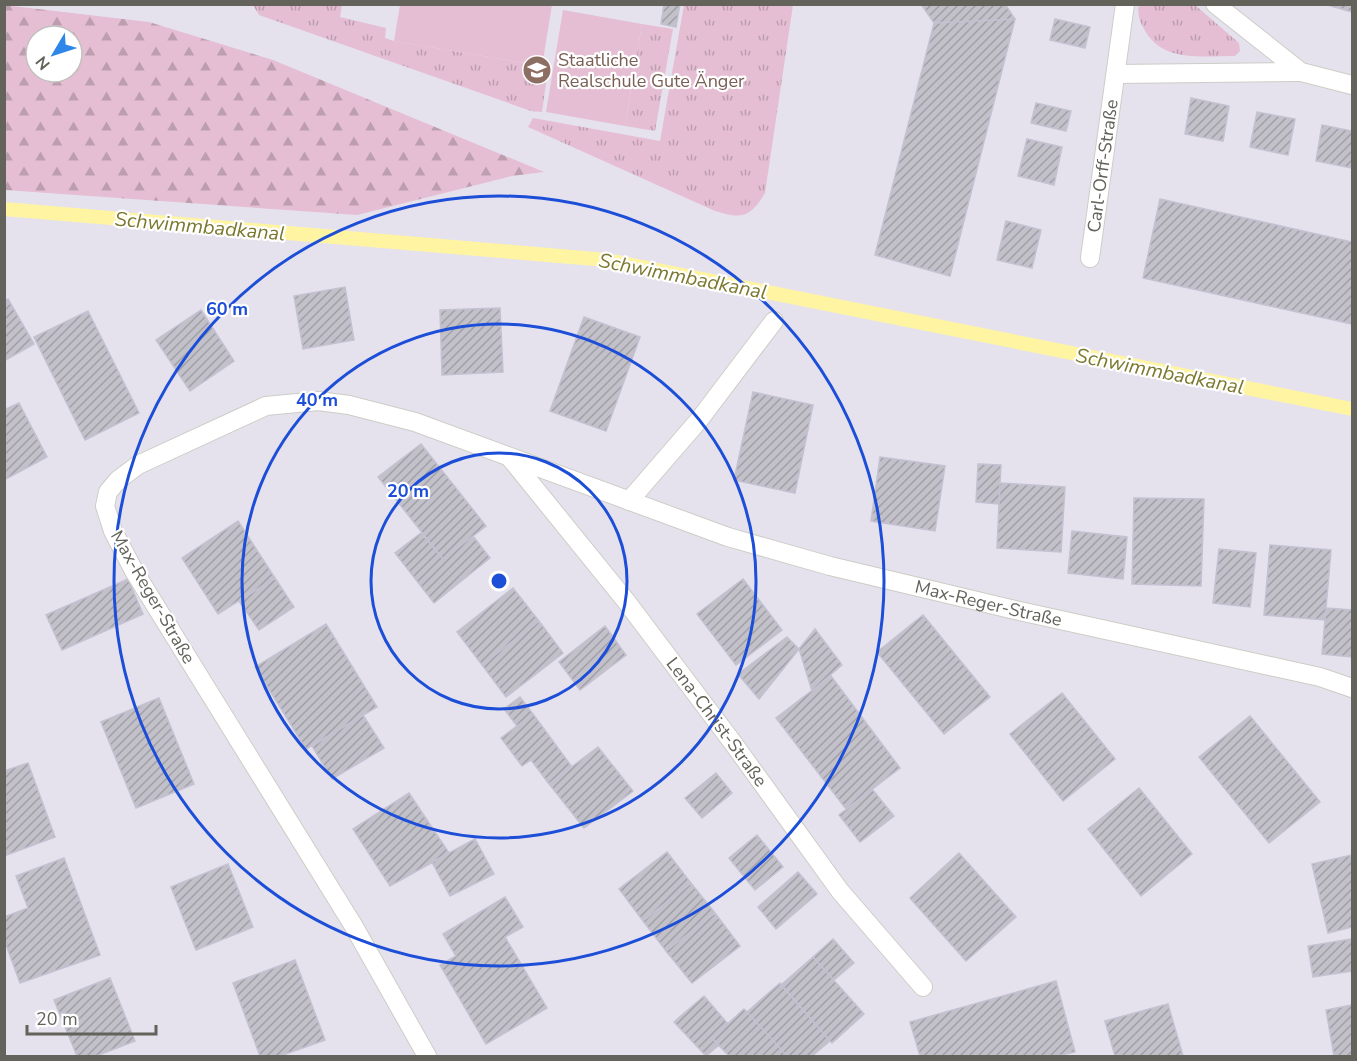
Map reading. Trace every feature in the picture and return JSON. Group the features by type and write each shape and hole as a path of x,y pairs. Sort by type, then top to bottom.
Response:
{"street":[{"name":"Carl-Orff-Straße","path":"1090,258 1125,4"},
{"name":"Carl-Orff-Straße","path":"1215,4 1301,72"},
{"name":"Carl-Orff-Straße","path":"1116,74 1301,72 1353,85"},
{"path":"629,501 699,420 774,321"},
{"name":"Max-Reger-Straße","path":"427,1056 353,925 135,571 113,531 105,507 108,492 118,480 138,465 266,406 318,401 350,405 415,422 728,537 830,566 1004,608 1320,676 1353,688"},
{"name":"Lena-Christ-Straße","path":"509,458 633,611 733,743 840,891 923,987"}],"green space":[{"path":"1139,4 1195,5 1239,43 1240,51 1235,56 1209,57 1183,55 1160,47 1150,39 1139,19"},
{"path":"4,5 149,22 273,60 544,172 512,176 357,215 5,190"},
{"path":"253,5 342,5 340,17 386,28 385,38 394,41 542,66 548,69 542,112 531,111 259,15"},
{"path":"400,5 552,5 542,66 394,41"},
{"path":"684,5 793,5 765,193 755,207 744,214 732,215 715,211 528,127 533,118 660,141"},
{"path":"563,10 642,24 625,126 546,112"},
{"path":"642,24 673,29 655,131 625,126"}],"building":[{"path":"664,4 680,4 676,27 661,24"},
{"path":"921,4 1005,4 1015,19 934,23"},
{"path":"1324,4 1352,4 1352,12"},
{"path":"1015,19 950,276 875,255 934,23"},
{"path":"1055,19 1090,27 1085,48 1050,40"},
{"path":"1191,98 1229,106 1223,141 1185,134"},
{"path":"1036,103 1071,111 1066,131 1031,123"},
{"path":"1257,112 1295,119 1288,155 1250,147"},
{"path":"1322,125 1352,131 1352,168 1316,161"},
{"path":"1027,139 1062,147 1054,185 1018,176"},
{"path":"1160,199 1352,242 1352,324 1143,278"},
{"path":"1006,221 1041,230 1032,268 997,260"},
{"path":"345,287 354,340 303,349 294,296"},
{"path":"8,299 34,344 4,361 4,301"},
{"path":"500,308 503,372 442,375 440,310"},
{"path":"201,310 234,361 190,391 156,340"},
{"path":"88,311 139,413 85,440 34,337"},
{"path":"584,317 640,337 606,431 550,411"},
{"path":"753,392 813,405 795,493 734,480"},
{"path":"19,403 47,457 4,480 4,410"},
{"path":"421,444 486,526 443,559 378,477"},
{"path":"880,457 945,466 935,531 871,521"},
{"path":"978,464 1001,465 999,504 976,502"},
{"path":"1000,483 1065,487 1061,552 997,548"},
{"path":"1134,498 1204,499 1201,586 1132,584"},
{"path":"238,521 275,578 218,614 182,558"},
{"path":"1072,531 1127,537 1123,579 1068,573"},
{"path":"421,533 443,559 473,536 490,558 434,603 395,553"},
{"path":"1270,545 1331,550 1325,620 1264,615"},
{"path":"1219,549 1256,553 1250,607 1213,603"},
{"path":"275,578 294,607 259,630 239,601"},
{"path":"128,579 143,614 62,650 46,615"},
{"path":"743,579 782,630 736,665 697,614"},
{"path":"513,588 539,621 482,665 457,632"},
{"path":"1326,608 1352,610 1352,657 1322,654"},
{"path":"923,615 990,697 944,734 877,652"},
{"path":"539,621 563,653 506,697 482,665"},
{"path":"326,624 377,707 306,749 255,667"},
{"path":"605,626 626,655 580,690 559,662"},
{"path":"815,629 842,665 812,691 799,649"},
{"path":"787,637 799,649 759,699 738,674"},
{"path":"831,676 900,768 846,809 776,718"},
{"path":"1062,693 1115,759 1063,801 1010,734"},
{"path":"520,697 533,714 517,726 504,709"},
{"path":"159,698 194,784 136,808 101,722"},
{"path":"533,714 572,767 549,784 531,760 522,766 501,738"},
{"path":"363,715 384,748 332,779 312,746"},
{"path":"1250,716 1320,802 1269,843 1199,757"},
{"path":"598,747 633,791 584,828 549,784"},
{"path":"28,763 55,837 4,856 4,771"},
{"path":"716,773 732,793 702,818 685,798"},
{"path":"1139,788 1192,854 1141,896 1088,829"},
{"path":"872,789 894,816 860,842 839,815"},
{"path":"409,793 449,853 390,886 353,829"},
{"path":"757,835 783,867 755,890 729,858"},
{"path":"475,839 494,874 450,896 432,862"},
{"path":"667,852 691,883 643,921 619,889"},
{"path":"959,853 1016,917 966,961 910,898"},
{"path":"1352,855 1352,927 1328,933 1312,864"},
{"path":"64,858 100,955 20,983 4,939 4,917 28,908 16,876"},
{"path":"228,864 253,927 196,950 171,887"},
{"path":"798,872 817,894 776,929 758,907"},
{"path":"691,883 715,913 666,951 643,921"},
{"path":"505,897 523,927 505,937 547,1008 486,1044 440,965 456,956 443,934"},
{"path":"715,913 740,946 692,983 666,951"},
{"path":"833,939 854,963 834,980 813,957"},
{"path":"1352,939 1352,971 1313,977 1308,946"},
{"path":"813,957 864,1014 832,1043 781,985"},
{"path":"295,960 325,1040 280,1056 260,1056 233,983"},
{"path":"110,978 135,1041 96,1056 77,1056 54,1000"},
{"path":"1056,981 1075,1052 1057,1056 920,1056 910,1022"},
{"path":"780,983 830,1041 812,1056 787,1056 747,1012"},
{"path":"704,996 728,1024 712,1038 719,1045 706,1056 674,1022"},
{"path":"1168,1004 1183,1056 1115,1056 1105,1021"},
{"path":"1352,1005 1352,1056 1334,1056 1326,1010"},
{"path":"744,1009 787,1056 729,1056 712,1038"}],"waterway":[{"name":"Schwimmbadkanal","path":"4,209 607,260 1352,409"}],"place":[{"name":"Staatliche Realschule Gute Änger","path":"537,70"}]}
